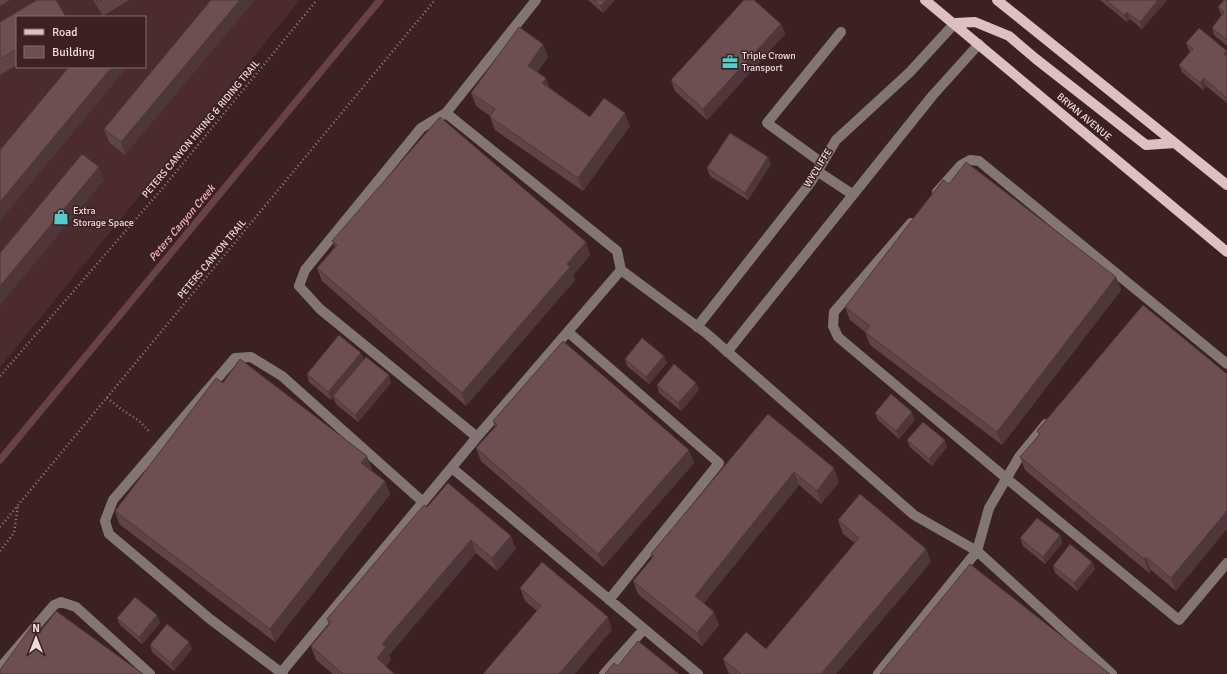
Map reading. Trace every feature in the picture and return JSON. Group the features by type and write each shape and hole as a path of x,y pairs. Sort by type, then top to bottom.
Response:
{"main road":[{"name":"BRYAN AVENUE","path":"926,0 1227,252"},
{"path":"996,0 1227,185"},
{"path":"955,24 975,22 1009,36 1042,64 1146,145 1175,143"}],"lane":[{"path":"477,437 320,309 299,286 305,270 420,128 446,113 536,0"},
{"name":"WYCLIFFE","path":"697,327 811,182 836,140 910,72 955,24"},
{"path":"842,32 767,123 852,194"},
{"path":"727,352 852,194 933,95 979,44"},
{"path":"446,113 617,251 621,270 697,327 727,352 914,515 977,551 1112,674"},
{"path":"930,200 961,165 970,160 979,161 1146,303 1227,364"},
{"path":"915,218 834,312 833,326 838,337 1006,478 1179,620 1227,563"},
{"path":"424,502 282,376 251,357 235,358 114,500 105,521 109,534 210,619 281,674 424,502 477,437 621,270"},
{"path":"568,332 719,463 610,600"},
{"path":"878,674 977,551 989,508 1019,457 1054,414"},
{"path":"452,468 698,674"},
{"path":"0,668 54,605 62,602 76,607 150,674"},
{"path":"604,674 644,629"}],"path":[{"name":"PETERS CANYON HIKING & RIDING TRAIL","path":"0,376 161,190 317,0"},
{"name":"PETERS CANYON TRAIL","path":"0,527 72,442 435,0"},
{"path":"107,398 121,410 138,420 162,444"},
{"path":"0,551 14,533 18,504"}],"shaded area":[{"name":"Extra Storage Space","path":"0,0 300,0 0,367"}],"building":[{"path":"37,0 56,0 65,16 16,16 16,50 0,59 0,22"},
{"path":"211,0 240,0 121,142 104,129"},
{"path":"594,0 606,0 600,6"},
{"name":"Triple Crown Transport","path":"744,0 754,0 781,24 703,109 671,80"},
{"path":"1106,0 1158,0 1140,22 1127,12 1124,15"},
{"path":"1224,0 1227,0 1227,40 1212,28 1224,12 1218,7"},
{"path":"519,27 543,44 528,66 546,78 542,83 590,117 604,98 625,113 578,178 490,117 495,109 471,93"},
{"path":"1199,28 1227,51 1224,54 1227,56 1227,98 1204,78 1200,83 1179,65 1193,49 1186,43"},
{"path":"68,68 111,68 0,202 0,150"},
{"path":"440,117 586,242 567,264 570,267 462,393 317,268 337,245 332,241"},
{"path":"730,133 768,157 745,193 707,168"},
{"path":"82,154 99,167 0,286 0,253"},
{"path":"966,162 1116,277 997,432 865,332 870,326 845,307 943,180 949,184"},
{"path":"1143,305 1227,374 1227,511 1171,578 1146,557 1144,559 1020,457 1040,434 1037,431"},
{"path":"339,335 361,353 328,392 307,374"},
{"path":"642,338 664,356 646,377 625,359"},
{"path":"563,341 689,450 598,554 476,448 497,425 493,421"},
{"path":"366,357 389,375 355,415 333,396"},
{"path":"240,359 367,456 361,463 385,481 270,629 115,511 216,378 223,383"},
{"path":"674,364 696,383 678,403 657,385"},
{"path":"891,394 912,412 896,431 875,413"},
{"path":"768,414 834,468 817,491 794,472 695,596 714,612 697,633 633,581 654,556 651,554"},
{"path":"923,422 945,440 929,459 907,440"},
{"path":"448,483 511,536 492,558 471,540 382,644 386,647 377,658 394,674 343,674 311,646 331,622 327,619 424,505 427,507"},
{"path":"860,494 926,549 821,674 741,674 723,659 746,632 766,649 859,538 838,520"},
{"path":"1037,518 1060,535 1043,557 1020,538"},
{"path":"1070,544 1092,562 1074,583 1053,566"},
{"path":"542,562 608,617 559,674 483,674 541,606 520,588"},
{"path":"970,564 1110,674 880,674"},
{"path":"135,597 157,615 139,637 117,618"},
{"path":"56,611 143,674 0,674 0,670 32,626 40,632"},
{"path":"167,624 189,642 171,663 150,645"},
{"path":"638,641 679,674 605,674 614,663 618,666"}],"waterway":[{"name":"Peters Canyon Creek","path":"0,460 380,0"}],"place":[{"name":"Triple Crown Transport","path":"730,62"},
{"name":"Extra Storage Space","path":"61,217"}]}
